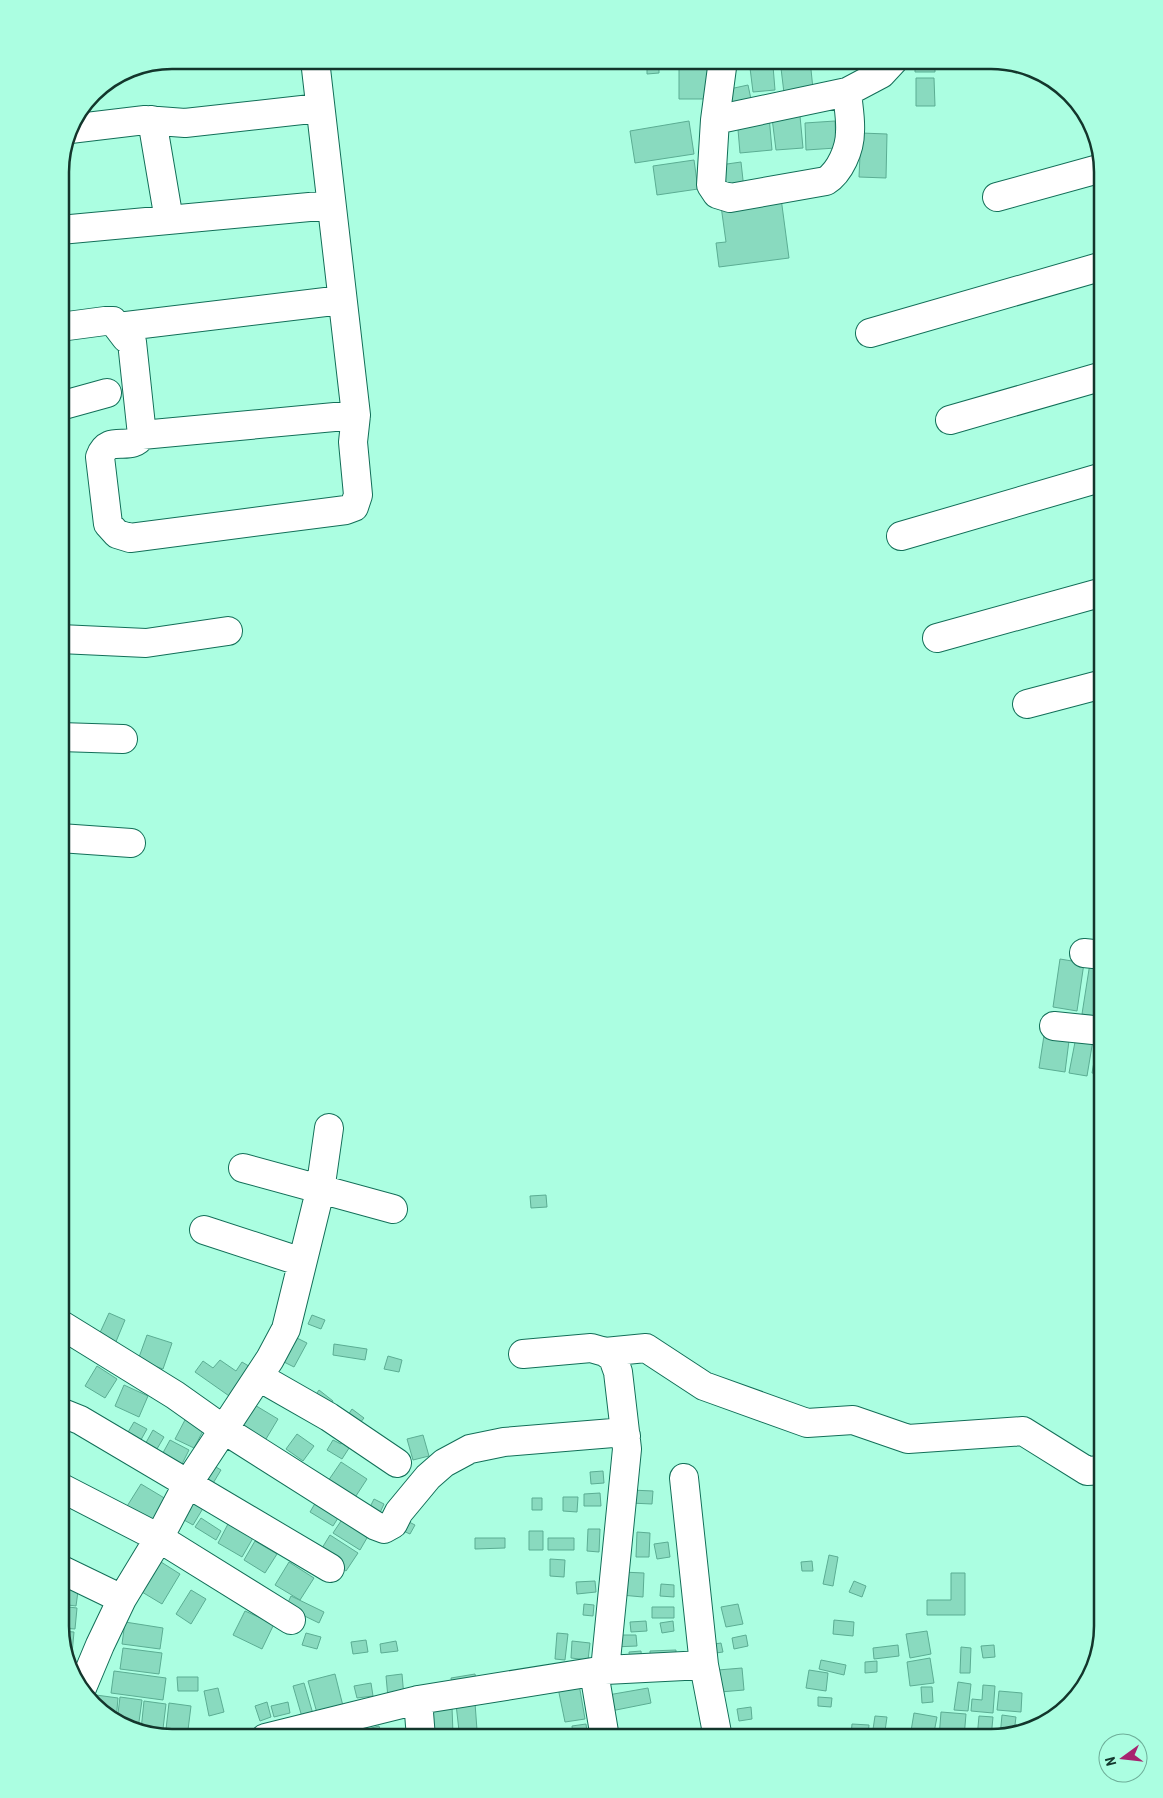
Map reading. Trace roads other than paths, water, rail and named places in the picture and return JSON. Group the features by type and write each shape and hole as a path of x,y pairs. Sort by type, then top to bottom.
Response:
{"street":[{"path":"69,326 113,321 126,338 132,342 142,434 134,443 108,445 103,449 100,457 108,524 117,534 130,538 346,510 354,507 358,495 353,442 356,415 316,69"},
{"path":"722,69 715,120 712,185 717,194 730,198 826,181 834,176 846,154 850,133 846,92"},
{"path":"715,120 846,92 880,74 885,69"},
{"path":"78,128 152,120 185,123 320,108"},
{"path":"152,120 169,220"},
{"path":"997,197 1094,170"},
{"path":"69,229 332,205"},
{"path":"870,333 1094,269"},
{"path":"118,327 342,300"},
{"path":"950,420 1094,379"},
{"path":"69,404 107,393"},
{"path":"142,434 356,415"},
{"path":"901,536 1094,480"},
{"path":"937,638 1094,594"},
{"path":"69,639 146,643 228,631"},
{"path":"1027,704 1094,686"},
{"path":"69,737 123,739"},
{"path":"69,839 131,843"},
{"path":"1054,1026 1094,1030"},
{"path":"85,1682 122,1599 159,1538 187,1485 258,1377 286,1329 320,1188 329,1128"},
{"path":"243,1168 393,1208"},
{"path":"204,1230 302,1262"},
{"path":"69,1329 175,1394 223,1428 376,1526 384,1529 392,1524 399,1512 428,1476 444,1464 470,1450 504,1442 613,1434 626,1436"},
{"path":"522,1354 591,1348 605,1352 613,1358 618,1372 627,1449 599,1671 604,1729"},
{"path":"605,1352 646,1348 704,1386 808,1422 853,1420 908,1439 1023,1431 1087,1472 1094,1471"},
{"path":"258,1377 329,1417 397,1463"},
{"path":"69,1416 80,1420 330,1568"},
{"path":"684,1478 704,1665 716,1729"},
{"path":"69,1492 159,1538 292,1620"},
{"path":"69,1573 122,1599"},
{"path":"308,1729 418,1700 599,1671 704,1665"},
{"path":"418,1700 420,1729"}]}
